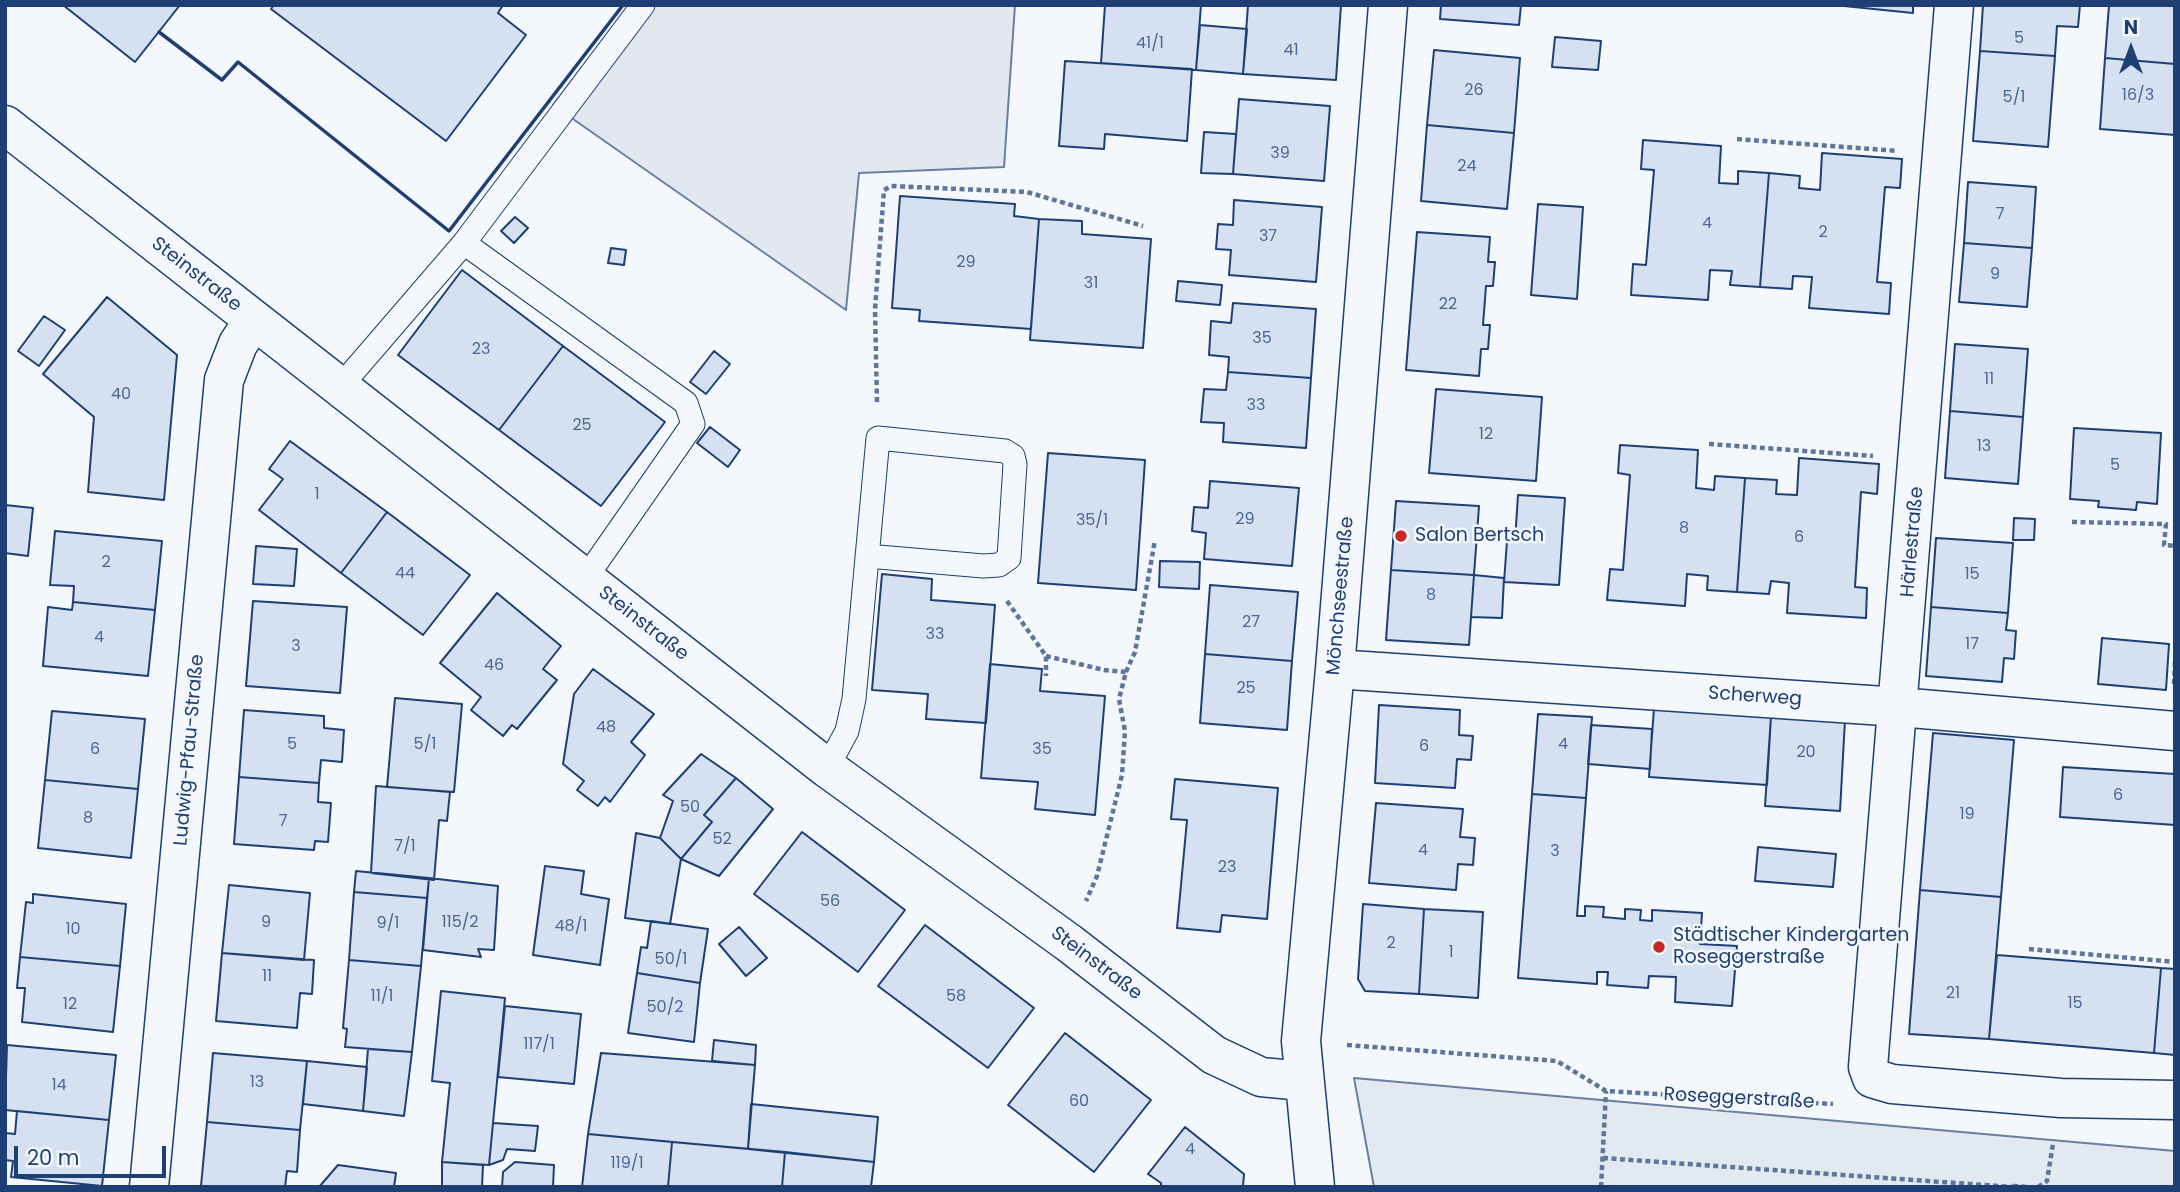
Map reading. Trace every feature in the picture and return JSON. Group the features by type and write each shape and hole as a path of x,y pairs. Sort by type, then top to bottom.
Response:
{"street":[{"name":"Mönchseestraße","path":"1315,1187 1301,1041 1335,669 1388,5"},
{"name":"Härlestraße","path":"1872,1078 1868,1067 1954,5"},
{"name":"Steinstraße","path":"5,125 827,768 1069,943 1214,1055 1261,1077 1303,1081"},
{"name":"Ludwig-Pfau-Straße","path":"149,1187 224,380 237,344 253,321"},
{"name":"Scherweg","path":"1335,669 1899,707 2175,731"},
{"path":"1872,1078 1892,1084 2061,1098 2175,1100"}],"lane":[{"path":"340,387 464,243 643,5"},
{"path":"464,243 686,403 693,424 585,579"},
{"path":"827,768 847,730 855,699 867,556 878,438 1005,451 1013,456 1015,464 1009,558 999,565 867,556"}],"path":[{"path":"1737,139 1941,154"},
{"path":"878,438 875,309 884,190 891,186 1027,192 1143,226"},
{"path":"1709,444 1919,460"},
{"path":"2072,522 2166,524 2164,545 2175,546"},
{"path":"1069,943 1097,876 1122,775 1125,730 1119,699 1135,652 1155,540"},
{"path":"983,566 1046,656 1046,676"},
{"path":"1046,656 1104,670 1126,672"},
{"path":"2029,949 2175,962"},
{"name":"Roseggerstraße","path":"1301,1041 1557,1061 1606,1091 1844,1105 1872,1078"},
{"path":"1601,1187 1606,1091"},
{"path":"2038,1187 2047,1181 2053,1140"},
{"path":"1604,1158 2028,1187"}],"shaded area":[{"path":"630,5 1015,5 1004,167 859,173 846,310 553,105"},
{"path":"1354,1078 2175,1151 2175,1187 1374,1187"}],"building":[{"path":"63,5 180,5 135,62"},
{"path":"274,5 503,5 498,13 526,35 446,141 271,9"},
{"path":"1105,5 1201,5 1196,70 1101,63"},
{"path":"1248,5 1341,5 1336,80 1243,74"},
{"path":"1441,5 1521,5 1519,25 1440,19"},
{"path":"1834,5 1913,5 1913,13"},
{"path":"1983,5 2080,5 2078,27 2057,26 2055,56 1980,51"},
{"path":"2109,5 2175,5 2175,64 2105,58"},
{"path":"1200,25 1247,29 1243,74 1196,70"},
{"path":"1555,37 1601,41 1598,70 1552,67"},
{"path":"1434,50 1520,58 1514,133 1427,125"},
{"path":"1980,51 2055,56 2048,147 1973,141"},
{"path":"2105,58 2175,64 2175,135 2100,129"},
{"path":"1065,61 1192,69 1187,141 1105,134 1104,149 1059,146"},
{"path":"1239,99 1330,106 1324,181 1233,174"},
{"path":"1427,125 1514,133 1507,209 1421,201"},
{"path":"1204,132 1236,134 1233,174 1201,173"},
{"path":"1643,140 1721,146 1719,183 1738,184 1738,171 1769,173 1760,287 1730,285 1732,271 1710,270 1708,300 1631,295 1633,264 1646,265 1654,170 1641,169"},
{"path":"1822,153 1902,159 1900,188 1885,187 1877,282 1891,283 1889,314 1809,308 1812,277 1793,276 1792,289 1760,287 1769,173 1800,176 1799,188 1820,190"},
{"path":"1968,182 2036,187 2032,248 1964,243"},
{"path":"900,196 1015,204 1014,216 1039,219 1031,329 919,321 920,310 892,308"},
{"path":"1234,200 1322,207 1316,282 1229,275 1231,250 1216,249 1218,224 1233,225"},
{"path":"1538,204 1583,207 1577,299 1531,295"},
{"path":"515,217 528,228 514,243 501,231"},
{"path":"1039,219 1082,221 1082,234 1151,239 1143,348 1030,340"},
{"path":"1417,232 1490,237 1488,262 1495,262 1493,286 1486,286 1483,325 1490,325 1488,349 1481,349 1479,376 1406,370"},
{"path":"1964,243 2032,248 2027,307 1959,302"},
{"path":"611,248 626,250 624,265 608,263"},
{"path":"462,270 563,346 499,430 398,355"},
{"path":"1178,281 1222,285 1220,305 1176,301"},
{"path":"107,297 177,355 164,500 88,492 94,417 43,374"},
{"path":"1233,303 1316,309 1311,378 1228,372 1229,357 1209,355 1211,321 1231,323"},
{"path":"44,316 65,330 39,366 18,351"},
{"path":"1955,344 2028,349 2023,417 1950,411"},
{"path":"563,346 665,422 601,506 499,430"},
{"path":"714,351 730,364 706,394 690,382"},
{"path":"1228,372 1311,378 1306,448 1223,442 1224,423 1201,422 1204,389 1226,390"},
{"path":"1436,389 1542,397 1536,481 1429,473"},
{"path":"1950,411 2023,417 2018,484 1945,478"},
{"path":"710,427 740,450 728,467 697,443"},
{"path":"2074,428 2161,433 2157,504 2137,502 2136,510 2098,507 2099,501 2070,499"},
{"path":"290,441 387,512 341,573 259,510 283,479 269,469"},
{"path":"1620,445 1698,450 1696,488 1714,490 1715,476 1745,478 1737,592 1707,590 1708,576 1687,574 1685,606 1607,600 1610,569 1623,570 1630,475 1618,473"},
{"path":"1048,453 1145,460 1136,590 1038,583"},
{"path":"1799,458 1879,464 1877,494 1861,492 1855,587 1867,588 1866,618 1787,613 1789,583 1771,581 1769,594 1737,592 1745,478 1777,480 1776,494 1797,495"},
{"path":"1210,481 1299,488 1292,566 1204,559 1206,533 1192,531 1194,507 1208,508"},
{"path":"1518,495 1565,498 1559,585 1504,582 1507,541 1515,541"},
{"path":"1396,501 1479,506 1474,575 1391,570"},
{"path":"5,505 33,508 28,556 5,553"},
{"path":"387,512 470,575 423,635 341,573"},
{"path":"2014,518 2035,519 2034,540 2013,540"},
{"path":"55,531 162,541 155,610 73,602 74,586 50,585"},
{"path":"1936,538 2013,543 2008,613 1931,607"},
{"path":"256,546 297,549 294,586 253,584"},
{"path":"1160,561 1200,562 1199,589 1159,587"},
{"path":"1391,570 1474,575 1469,645 1386,640"},
{"path":"882,574 932,579 931,600 995,605 986,723 926,719 928,694 872,690"},
{"path":"1474,575 1504,578 1502,618 1471,617"},
{"path":"1210,585 1298,592 1292,661 1205,654"},
{"path":"497,593 561,646 543,669 557,680 517,729 512,725 503,736 471,710 481,697 440,663"},
{"path":"253,601 347,607 340,693 246,686"},
{"path":"73,602 155,610 148,676 43,666 48,607 72,610"},
{"path":"1931,607 2008,613 2006,630 2016,631 2014,659 2004,658 2002,682 1926,676"},
{"path":"2102,638 2169,644 2166,690 2098,684"},
{"path":"1205,654 1292,661 1287,730 1200,723"},
{"path":"990,664 1042,669 1040,691 1105,696 1095,815 1035,809 1038,782 981,778"},
{"path":"593,669 654,714 631,742 645,755 610,802 605,797 598,806 577,790 584,781 563,764 574,694"},
{"path":"395,698 462,704 454,792 387,787"},
{"path":"1379,705 1460,710 1459,735 1473,736 1471,760 1457,759 1455,788 1375,783"},
{"path":"1654,708 1771,716 1767,785 1649,777"},
{"path":"244,710 324,716 324,728 344,730 342,762 321,760 319,783 239,777"},
{"path":"52,711 145,719 138,789 45,780"},
{"path":"1538,714 1592,717 1586,798 1532,794"},
{"path":"1771,716 1845,720 1840,811 1765,806"},
{"path":"1591,725 1652,729 1650,769 1588,764"},
{"path":"1933,733 2014,740 2001,897 1920,890"},
{"path":"701,754 736,778 704,815 712,822 681,859 660,838 673,801 663,795"},
{"path":"2063,767 2175,774 2175,825 2060,817"},
{"path":"239,777 319,783 318,802 331,803 328,842 315,841 314,850 234,844"},
{"path":"736,778 773,809 719,876 681,859 712,822 704,815"},
{"path":"1175,779 1278,788 1267,919 1222,915 1220,932 1177,928 1187,820 1171,819"},
{"path":"45,780 138,789 131,858 38,848"},
{"path":"376,786 450,792 447,821 439,820 434,880 371,873"},
{"path":"1532,794 1586,798 1577,916 1585,916 1585,906 1604,907 1603,917 1625,919 1625,909 1641,910 1640,920 1652,921 1652,910 1702,913 1700,944 1737,946 1732,1006 1675,1002 1676,977 1649,976 1648,988 1607,985 1608,972 1597,972 1597,984 1518,978"},
{"path":"1376,803 1463,809 1460,837 1475,838 1473,865 1458,864 1456,890 1369,883"},
{"path":"802,832 905,910 858,972 754,894"},
{"path":"636,833 660,838 681,859 670,924 625,918"},
{"path":"1758,847 1836,854 1833,887 1755,881"},
{"path":"545,866 584,871 581,894 609,899 600,965 533,955"},
{"path":"356,871 429,878 427,898 354,892"},
{"path":"429,878 498,886 494,950 478,949 481,957 423,950"},
{"path":"229,885 310,893 304,960 222,953"},
{"path":"1920,890 2001,897 1989,1039 1909,1034"},
{"path":"354,892 427,898 421,966 349,960"},
{"path":"33,894 126,904 120,966 20,957 26,902 33,903"},
{"path":"1363,904 1424,909 1419,994 1365,991 1358,979"},
{"path":"1424,909 1483,912 1478,998 1419,994"},
{"path":"651,921 708,929 700,983 637,973 641,947 647,948"},
{"path":"925,925 1034,1008 988,1068 878,986"},
{"path":"739,927 767,958 746,976 719,944"},
{"path":"222,953 314,960 312,994 300,993 297,1028 216,1021"},
{"path":"1997,955 2161,968 2154,1053 1989,1039"},
{"path":"20,957 120,966 113,1032 22,1022 25,988 17,988"},
{"path":"349,960 421,966 412,1052 345,1047 347,1029 343,1028"},
{"path":"2161,968 2175,969 2175,1055 2154,1053"},
{"path":"637,973 700,983 694,1042 628,1033"},
{"path":"441,991 505,998 489,1165 442,1162 450,1083 432,1081"},
{"path":"505,1006 581,1014 574,1084 498,1077"},
{"path":"1065,1033 1151,1100 1094,1172 1008,1105"},
{"path":"714,1040 756,1045 755,1065 712,1061"},
{"path":"7,1045 116,1055 109,1120 5,1110"},
{"path":"368,1049 412,1052 404,1116 363,1111"},
{"path":"213,1053 307,1061 300,1130 207,1122"},
{"path":"601,1053 755,1065 748,1149 588,1134"},
{"path":"307,1061 367,1067 363,1111 303,1104"},
{"path":"751,1104 878,1117 874,1162 748,1149"},
{"path":"17,1111 109,1120 102,1186 11,1177 13,1161 5,1160 5,1133 15,1134"},
{"path":"207,1122 300,1130 297,1172 287,1171 285,1187 201,1186"},
{"path":"493,1123 538,1126 535,1151 507,1149 503,1160 489,1165"},
{"path":"1185,1127 1244,1174 1243,1187 1161,1187 1161,1183 1148,1174"},
{"path":"588,1134 672,1142 668,1187 582,1187"},
{"path":"672,1142 785,1152 782,1187 668,1187"},
{"path":"785,1152 874,1162 871,1187 782,1187"},
{"path":"442,1162 483,1165 482,1187 442,1187"},
{"path":"515,1162 554,1165 553,1187 502,1187 503,1172"},
{"path":"338,1165 396,1173 394,1187 319,1187"}],"wall":[{"path":"159,32 222,80 238,62 449,231 623,5"}],"place":[{"name":"Salon Bertsch","path":"1401,536"},
{"name":"Städtischer Kindergarten Roseggerstraße","path":"1659,947"}]}
